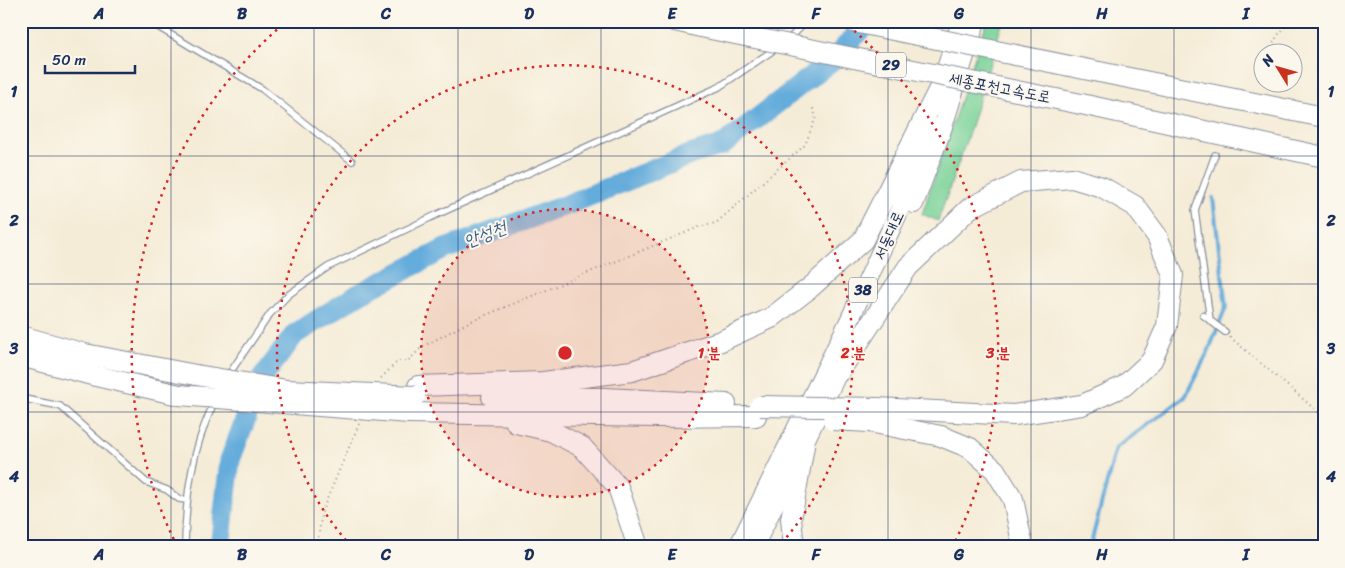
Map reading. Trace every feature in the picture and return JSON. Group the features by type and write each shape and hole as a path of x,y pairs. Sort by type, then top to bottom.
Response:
{"highway":[{"name":"세종포천고속도로","path":"676,21 1081,104 1324,157"},
{"name":"세종포천고속도로","path":"849,21 1324,117"},
{"path":"21,356 179,395 293,406 414,398 632,371 721,341 771,318 812,287 863,240 940,87"},
{"path":"21,336 85,354 287,390 414,398 604,398 758,411 873,415 1014,415 1082,405 1124,386 1152,360 1167,326 1173,275 1157,236 1135,206 1102,187 1072,178 1021,182 970,208 908,267 839,372"},
{"path":"414,398 551,431 582,447 618,488 638,547"},
{"path":"475,414 658,417 758,411"},
{"path":"873,415 942,436 970,448 995,470 1013,499 1023,547"},
{"path":"794,547 791,519 804,446"}],"main road":[{"name":"서동대로","path":"738,547 850,319 900,209 960,21"},
{"name":"서동대로","path":"754,547 839,372 917,196 942,132 976,21"}],"lane":[{"path":"148,21 262,89 352,161"},
{"path":"185,547 187,500 193,468 212,406 242,353 270,314 288,296 328,267 436,215 719,87 756,64 807,21"},
{"path":"1212,322 1195,210 1215,155"},
{"path":"1203,315 1225,332"},
{"path":"21,400 25,399 60,406 146,482 167,490 179,499 187,500"}],"path":[{"path":"1274,42 1291,21"},
{"path":"380,379 398,361 408,361 422,347 469,322 690,230 716,223 805,145 816,117 812,106"},
{"path":"1225,332 1324,417"},
{"path":"317,547 322,511 360,422"}],"green space":[{"path":"987,21 1003,21 968,136 938,221 922,214"}],"waterway":[{"name":"안성천","path":"220,547 230,460 260,381 295,334 359,294 445,249 569,204 692,154 723,145 835,58 868,21"},
{"path":"1090,547 1116,448 1185,397 1208,352 1226,307 1213,198"}]}
